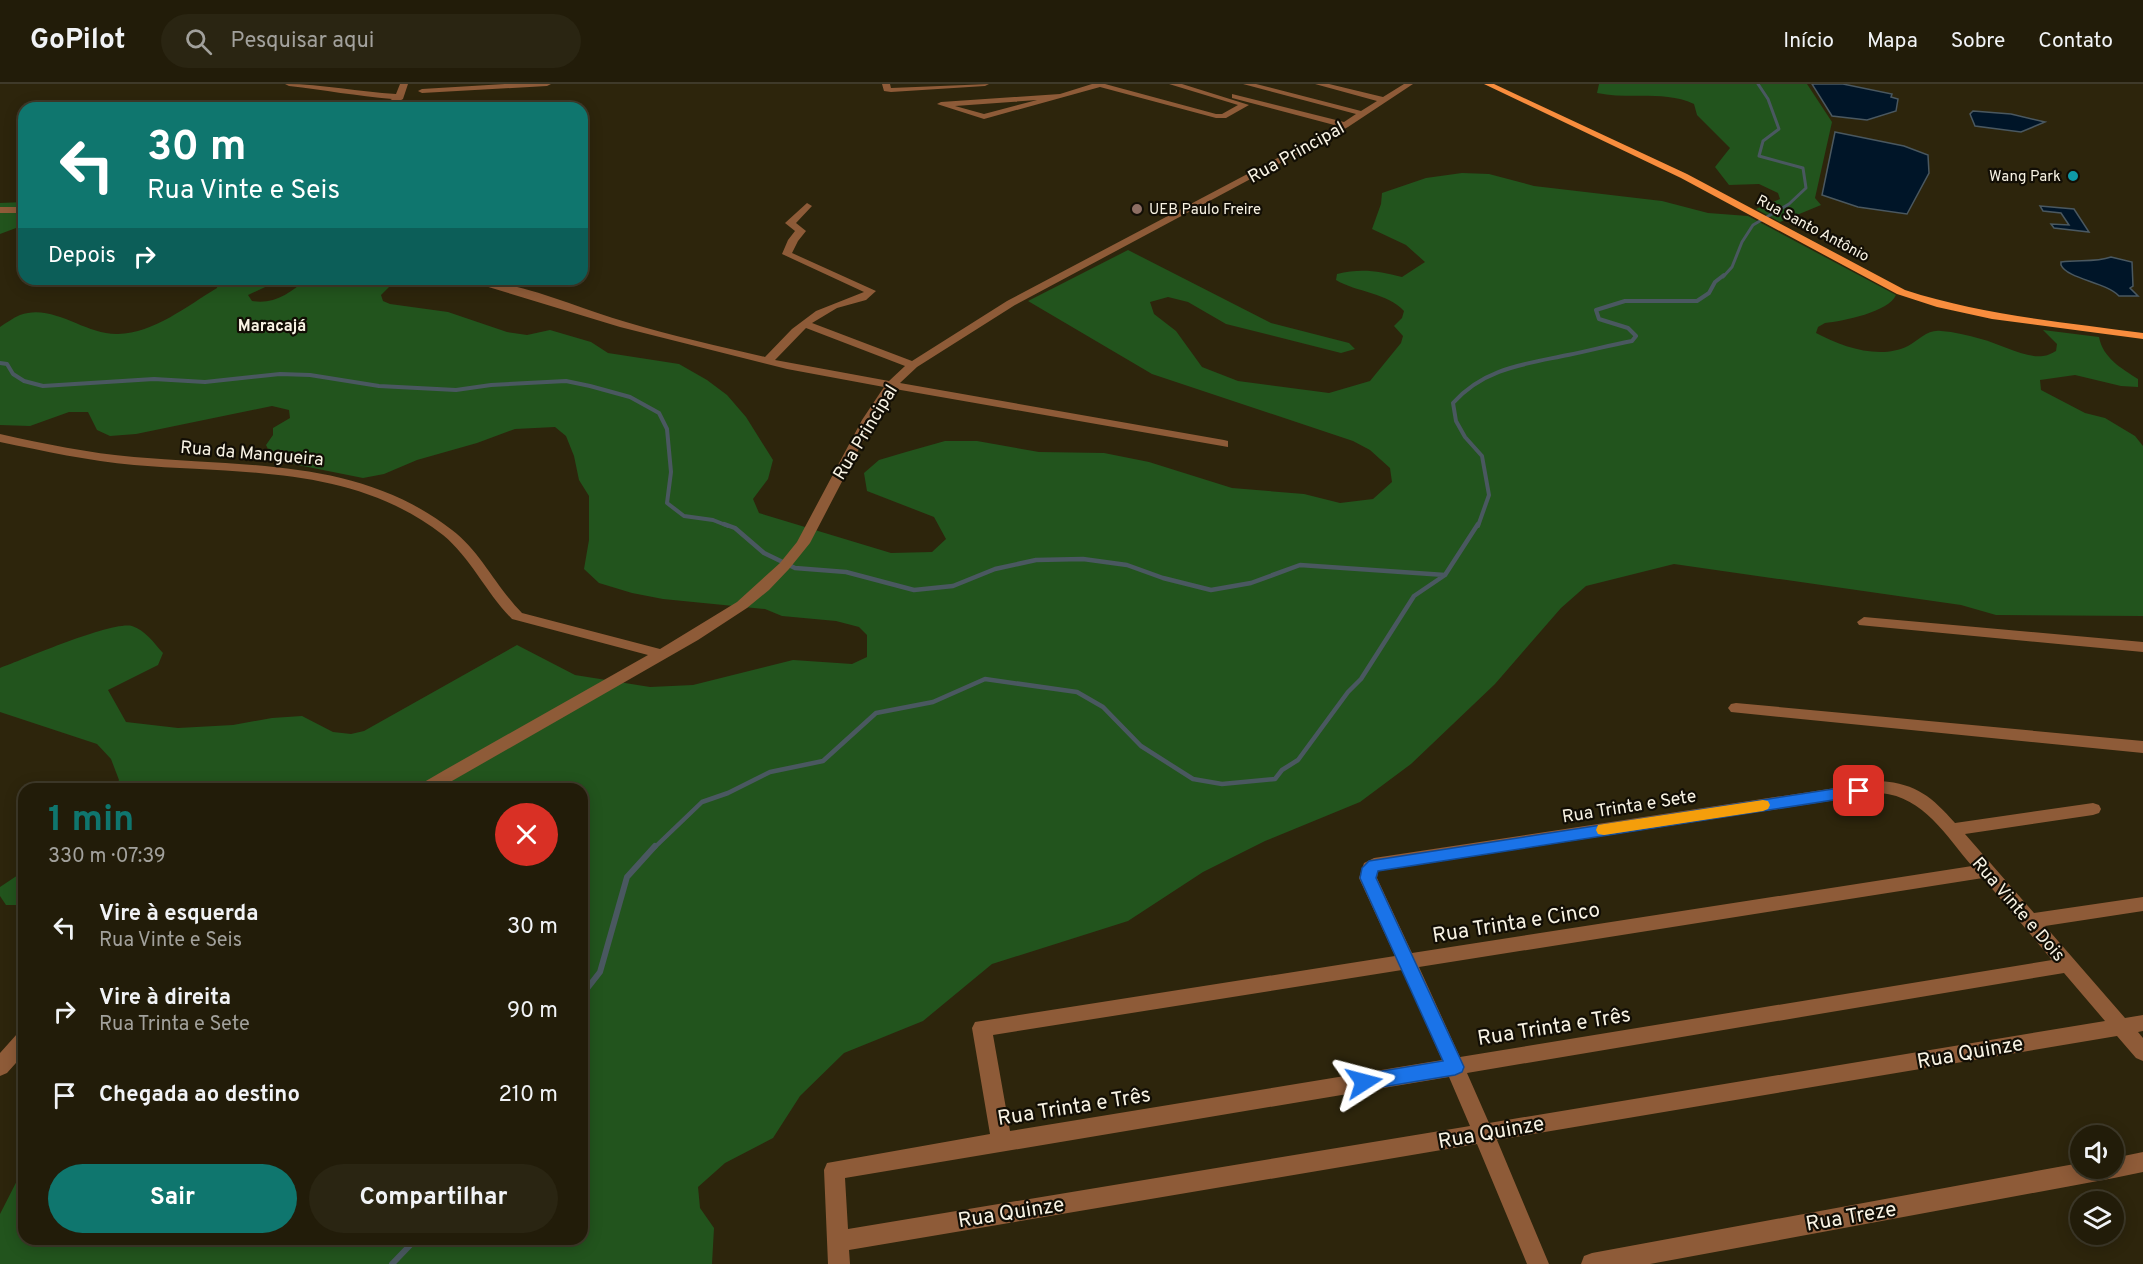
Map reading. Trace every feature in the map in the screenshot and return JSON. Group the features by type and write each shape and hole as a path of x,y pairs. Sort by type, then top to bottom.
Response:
{"main road":[{"name":"Rua Santo Antônio","path":"1488,84 1684,176 1869,275 1922,300 1992,316 2143,336"}],"street":[{"path":"289,84 340,89 357,94 400,96"},
{"path":"390,102 400,96 404,84"},
{"path":"422,92 547,84"},
{"path":"886,84 887,89 891,90 985,84"},
{"path":"1060,96 941,104 984,117 1060,96 1098,85 1216,116 1223,116 1245,105 1173,84"},
{"path":"1189,84 1348,124"},
{"path":"1202,84 1348,124"},
{"path":"1247,84 1364,114"},
{"path":"1319,84 1384,100"},
{"name":"Rua Principal","path":"435,783 721,621 747,602 786,565 803,543 868,420 892,384 914,365 1011,303 1348,124 1409,84"},
{"path":"768,361 805,324 829,308 865,296 871,291 787,254 793,240 801,231 790,223 807,206"},
{"path":"0,210 18,210"},
{"path":"494,285 624,325 768,361 1224,444"},
{"path":"805,324 914,365"},
{"name":"Rua da Mangueira","path":"0,438 56,451 133,460 275,470 358,485 423,516 460,543 507,607 518,616 661,654"},
{"path":"1864,622 2143,647"},
{"path":"1736,708 2143,747"},
{"name":"Rua Vinte e Dois","path":"1881,787 1894,788 1919,797 1928,803 2143,1052"},
{"name":"Rua Trinta e Sete","path":"1408,961 1368,878 1370,868 1382,863 1881,787"},
{"path":"1951,830 2093,809"},
{"name":"Rua Trinta e Cinco","path":"1002,1142 982,1028 1985,871"},
{"path":"2029,921 2143,904"},
{"path":"1408,961 1485,1133 1538,1264"},
{"name":"Rua Trinta e Três","path":"838,1241 834,1170 2068,965"},
{"name":"Rua Quinze","path":"838,1241 2143,1023"},
{"path":"0,1067 18,1047"},
{"name":"Rua Treze","path":"2124,1166 2143,1162"},
{"name":"Rua Treze","path":"1592,1264 2070,1176"},
{"path":"838,1241 839,1264"}],"green space":[{"path":"1599,84 1807,84 1832,122 1815,198 1821,205 1780,222 1756,209 1780,199 1778,193 1759,184 1729,185 1715,167 1730,148 1697,115 1694,104 1670,97 1597,93"},
{"path":"1462,173 1489,174 1534,186 1662,201 1708,213 1748,216 1896,295 1892,301 1875,311 1854,318 1825,323 1818,327 1816,333 1837,343 1861,350 1885,352 1897,350 1928,333 1941,331 1989,341 2028,355 2043,356 2056,351 2057,344 2043,330 2099,337 2109,357 2138,379 2138,387 2121,386 2075,375 2040,380 2041,390 2085,413 2105,418 2135,436 2143,446 2143,616 1996,615 1961,605 1674,564 1586,586 1561,608 1495,684 1411,764 1360,802 1265,841 1203,872 1128,921 992,964 923,1021 844,1053 800,1096 773,1138 725,1163 698,1187 700,1208 714,1228 712,1264 0,1264 0,1214 18,1179 18,1245 588,1245 588,783 117,783 119,780 111,759 97,744 0,712 0,668 106,629 132,626 145,634 163,653 158,665 108,690 126,722 178,728 233,725 272,718 302,716 333,732 351,734 364,731 517,645 575,675 650,687 693,685 793,660 852,664 867,657 867,635 859,627 836,621 782,616 765,609 663,599 599,583 584,569 589,540 589,496 579,480 574,456 566,436 555,427 515,429 477,443 417,460 384,474 363,478 288,463 270,453 266,445 273,435 273,428 290,418 289,410 272,406 136,434 110,436 97,430 88,412 69,412 30,426 0,425 0,327 20,315 33,312 57,316 93,330 118,334 157,324 217,288 217,285 270,285 248,295 252,301 260,302 281,297 299,285 391,285 381,295 383,301 390,304 448,312 507,332 527,335 550,330 591,342 608,353 679,364 727,395 746,417 773,460 768,479 753,499 759,513 891,553 932,552 946,539 934,517 867,491 864,473 879,460 945,441 977,441 1039,452 1104,453 1149,462 1232,488 1304,494 1340,503 1373,499 1392,482 1390,468 1370,450 1353,441 1152,374 1028,301 1128,250 1271,323 1349,343 1355,349 1341,353 1226,324 1188,302 1168,297 1150,302 1154,314 1176,331 1202,367 1238,381 1329,393 1370,381 1401,343 1403,336 1394,326 1402,318 1404,311 1381,296 1336,280 1337,274 1370,271 1402,277 1425,262 1406,245 1372,229 1381,204 1382,193 1426,178"},
{"path":"18,202 18,227 0,234 0,203"},
{"path":"18,875 18,905 6,905 0,896 0,887"}],"water":[{"path":"1812,84 1843,84 1892,94 1891,97 1898,99 1896,111 1867,120 1832,116"},
{"path":"1973,111 2011,114 2045,122 2021,132 1975,126 1970,114"},
{"path":"1835,132 1904,146 1928,155 1929,173 1907,214 1858,207 1822,195"},
{"path":"2040,206 2074,209 2089,232 2054,228 2051,224 2069,225 2061,213 2043,211"},
{"path":"2111,257 2132,262 2133,286 2130,288 2138,296 2119,296 2105,287 2071,274 2061,265 2061,262"}],"waterway":[{"path":"1723,277 1732,267 1742,242 1753,225 1789,204 1806,188 1803,168 1759,156 1763,141 1779,129 1768,99 1758,84"},
{"path":"1478,526 1489,495 1482,456 1465,437 1456,421 1453,403 1478,382 1506,369 1632,341 1636,336 1628,328 1599,319 1596,310 1625,301 1697,301 1709,293 1715,282 1724,275"},
{"path":"0,363 7,364 13,374 24,381 43,386 154,379 205,382 280,374 310,375 379,386 456,390 491,385 566,381 590,386 630,397 659,413 667,429 671,472 667,503 684,516 713,520 728,526"},
{"path":"724,524 735,528 764,553 795,568 846,572 914,590 953,586 995,569 1036,560 1083,559 1127,565 1163,578 1211,590 1251,583 1300,565 1445,575"},
{"path":"1445,575 1478,524"},
{"path":"654,848 702,802 728,793 770,772 823,761 876,713 933,702 985,679 1077,692 1103,707 1141,746 1193,779 1222,784 1275,779 1282,770 1298,760 1348,692 1361,679 1414,596 1445,575"},
{"path":"588,987 600,972 627,877 655,846"},
{"path":"392,1264 410,1245"}],"slow traffic":[{"path":"1604,830 1763,805"}],"place":[{"name":"Wang Park","path":"2073,176"},
{"name":"UEB Paulo Freire","path":"1137,209"}],"district":[{"name":"Maracajá","path":"272,325"}],"route":[{"path":"1364,1082 1455,1067 1368,878 1368,872 1374,865 1859,791"}]}
